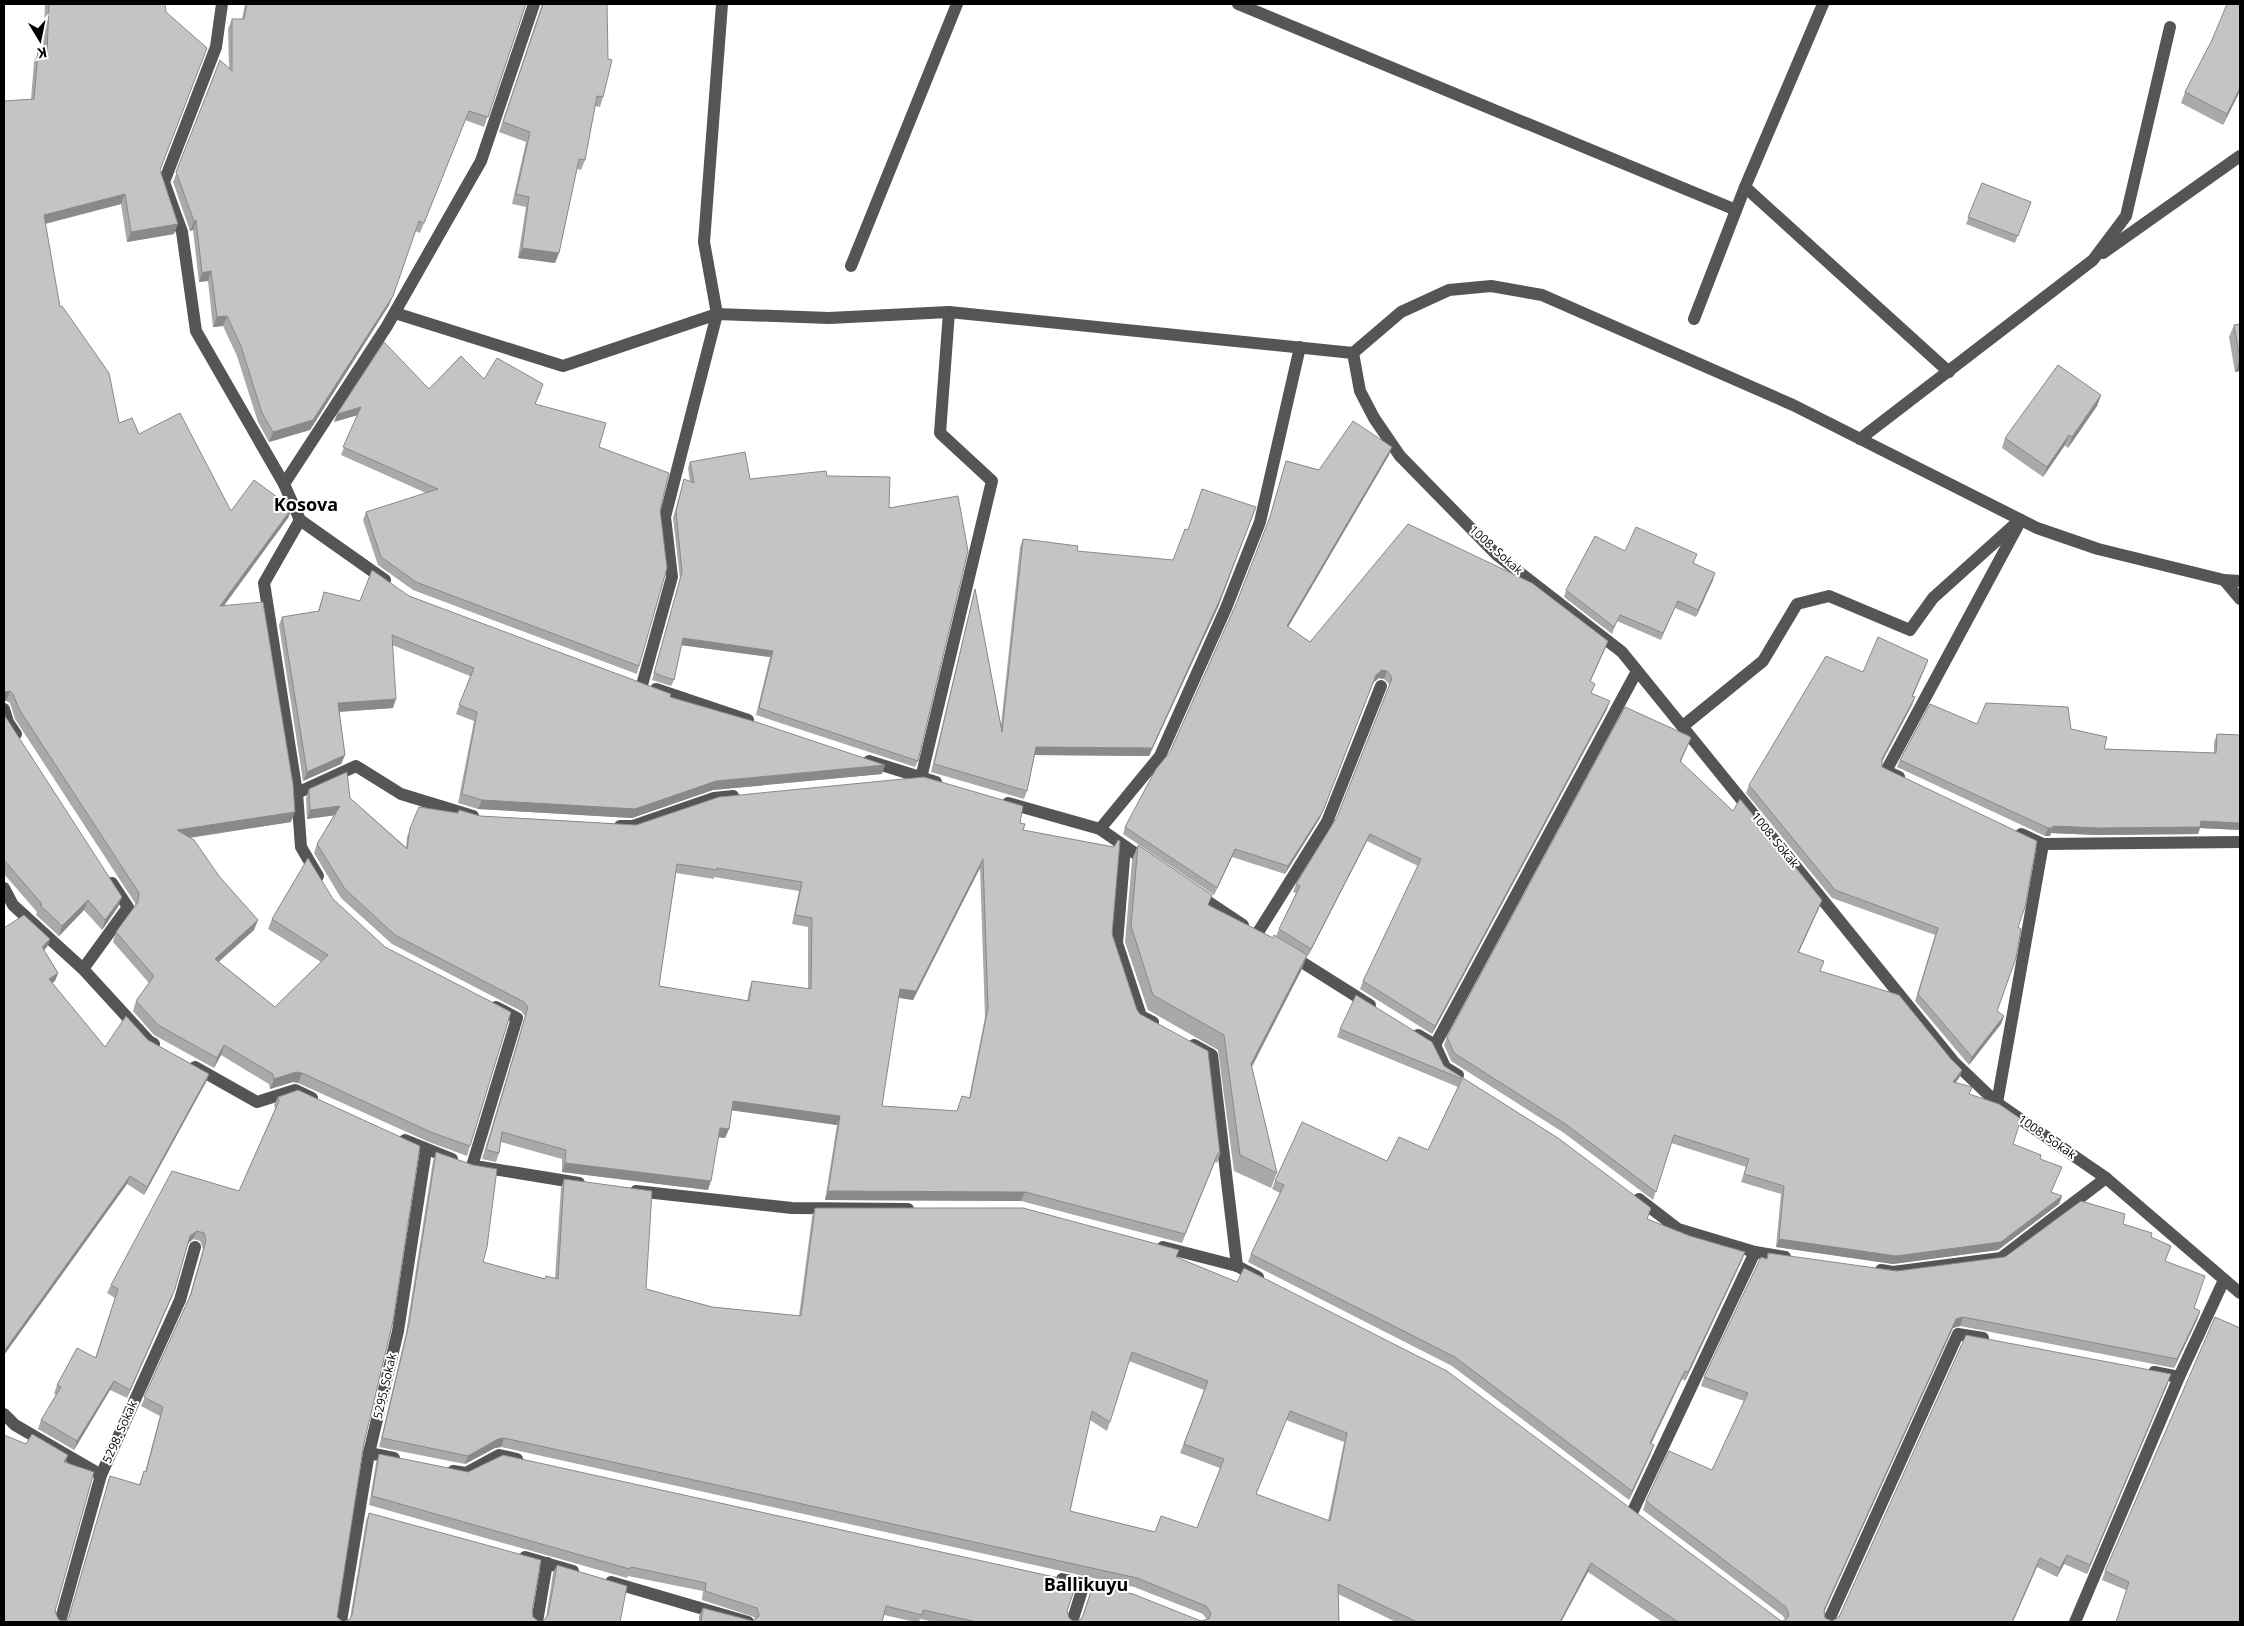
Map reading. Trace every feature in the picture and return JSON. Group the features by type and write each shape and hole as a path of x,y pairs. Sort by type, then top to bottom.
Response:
{"street":[{"path":"222,4 216,47 164,182 182,232 196,331 284,484 300,520 394,586"},
{"path":"284,484 395,313 481,161 534,4"},
{"path":"722,4 704,242 717,314 665,517 672,577 637,683 762,725"},
{"path":"851,266 957,4"},
{"path":"1238,4 1736,210"},
{"path":"1694,319 1745,187 1823,4"},
{"path":"2093,260 2126,216 2170,27"},
{"path":"1860,439 2093,260 2240,156"},
{"path":"1745,187 1949,372"},
{"path":"395,313 563,366 717,314 829,318 949,312 1353,353 1401,312 1449,290 1491,286 1542,296 1793,405 2037,528 2098,549 2224,580 2240,581"},
{"path":"921,778 992,481 940,433 949,312"},
{"path":"1100,829 1160,756 1226,608 1260,522 1300,347"},
{"name":"1008. Sokak","path":"1353,353 1360,392 1374,418 1400,456 1497,555 1622,652 1954,1062 1997,1103 2106,1178 2240,1294"},
{"path":"300,520 264,583 297,793 301,847 325,887"},
{"path":"1683,726 1763,661 1797,604 1829,596 1910,630 1933,598 2021,520"},
{"path":"1912,783 1886,771 2021,520"},
{"path":"2224,580 2240,599"},
{"path":"1434,1045 1637,671"},
{"path":"1183,885 1261,936 1327,822 1381,686"},
{"path":"4,709 8,722 24,746"},
{"path":"856,756 949,786"},
{"path":"297,793 356,766 402,794 477,817 486,818"},
{"path":"891,781 921,778"},
{"path":"603,825 633,826 714,798 744,795"},
{"path":"996,799 1100,829 1158,868"},
{"path":"2008,828 2043,844 2240,842"},
{"path":"1997,1103 2043,844"},
{"path":"1125,846 1117,943 1141,1016 1165,1029"},
{"path":"83,969 128,907 107,875"},
{"path":"4,888 13,906 83,969 149,1041 166,1050"},
{"path":"1282,950 1384,1014"},
{"path":"472,1166 517,1018 483,1000"},
{"path":"1409,1030 1434,1045 1445,1066 1470,1082"},
{"path":"1180,1038 1212,1055 1237,1266"},
{"path":"182,1060 257,1102 295,1090 321,1102"},
{"path":"391,1134 426,1150 472,1166 596,1185"},
{"name":"5295. Sokak","path":"341,1622 365,1513 369,1453 398,1331 426,1150"},
{"path":"1873,1269 1893,1272 2001,1258 2106,1178"},
{"path":"625,1190 792,1208 922,1209"},
{"path":"1630,1193 1678,1229 1755,1252 1794,1258"},
{"path":"1153,1244 1237,1266 1272,1284"},
{"name":"5298. Sokak","path":"60,1622 101,1475 180,1300 195,1247"},
{"path":"1632,1513 1755,1252"},
{"path":"2075,1622 2179,1377 2224,1280"},
{"path":"1828,1622 1958,1334 1997,1341"},
{"path":"2140,1369 2179,1377"},
{"path":"4,1414 15,1425 101,1475"},
{"path":"369,1453 408,1461"},
{"path":"437,1467 466,1473 499,1454 528,1461"},
{"path":"510,1553 748,1622"},
{"path":"537,1622 547,1563"},
{"path":"1045,1575 1122,1593"},
{"path":"1072,1622 1084,1584"}],"building":[{"path":"49,4 165,4 166,12 207,48 160,170 178,224 131,232 125,194 44,215 60,307 62,306 109,373 119,423 132,418 139,434 180,413 231,511 254,480 292,508 220,606 263,602 293,784 295,812 177,830 194,840 219,876 258,920 215,959 275,1007 328,955 272,919 308,858 333,899 385,947 511,1012 470,1146 433,1133 302,1073 296,1072 274,1079 273,1074 224,1045 217,1058 158,1025 136,1001 154,976 116,932 138,902 139,893 19,709 13,694 10,691 4,693 4,101 34,99 38,52 47,52"},
{"path":"247,4 526,4 488,117 469,111 424,223 419,221 393,296 313,420 273,432 262,413 241,346 227,316 217,317 211,271 202,273 196,220 194,221 176,172 220,60 232,71 232,19 244,19"},
{"path":"543,4 607,4 608,59 612,60 603,97 597,96 585,160 579,159 559,253 522,248 529,197 516,194 530,132 503,122"},
{"path":"2227,4 2240,4 2240,88 2227,114 2185,92 2212,40"},
{"path":"1982,183 2031,202 2018,236 1968,217"},
{"path":"2240,324 2240,359 2234,325"},
{"path":"384,342 429,389 461,356 484,379 497,358 543,384 535,404 606,423 599,447 669,473 660,510 667,568 639,666 416,582 381,557 366,512 438,489 343,447 361,407 337,414"},
{"path":"2058,365 2101,395 2072,437 2069,435 2047,467 2005,438"},
{"path":"1353,421 1392,447 1287,626 1310,642 1408,524 1532,583 1608,641 1590,681 1595,684 1591,693 1610,701 1435,1026 1363,981 1421,859 1370,834 1311,949 1279,929 1300,886 1296,884 1337,817 1391,681 1392,677 1387,671 1382,670 1376,675 1323,811 1288,866 1235,849 1217,888 1125,827 1156,769 1170,752 1236,604 1270,517 1286,461 1319,470"},
{"path":"745,452 750,479 826,471 827,476 890,477 889,508 958,496 968,551 918,761 759,708 773,651 683,638 674,680 654,673 682,572 676,511 684,479 694,483 690,462"},
{"path":"1202,489 1256,507 1221,597 1152,748 1036,747 1027,791 934,764 975,589 1002,732 1023,539 1078,546 1077,551 1173,560 1185,529 1188,530"},
{"path":"1636,527 1697,554 1693,563 1715,573 1698,610 1678,601 1663,633 1620,615 1614,627 1566,590 1595,536 1625,551"},
{"path":"372,570 409,596 671,694 670,697 756,722 885,765 716,781 635,809 482,800 462,794 477,712 459,705 474,668 392,635 396,699 338,703 345,755 307,772 282,617 319,611 324,592 360,601"},
{"path":"1878,637 1928,660 1912,696 1915,697 1882,759 1882,767 2037,841 2025,907 2018,927 2021,929 2016,958 1997,1011 2004,1016 1972,1057 1918,994 1938,928 1835,890 1749,785 1826,656 1863,672"},
{"path":"1986,703 2068,707 2071,729 2107,737 2104,749 2216,753 2217,734 2240,735 2240,823 2201,821 2200,827 2099,828 2053,826 2053,828 2048,828 1900,760 1930,704 1977,724"},
{"path":"1625,707 1689,736 1691,738 1680,761 1733,811 1740,799 1822,900 1798,952 1824,961 1820,971 1899,995 1962,1070 1953,1082 1972,1087 1969,1094 1999,1104 2021,1119 2013,1144 2041,1155 2040,1159 2062,1167 2051,1192 2062,1196 2001,1242 1896,1256 1779,1239 1784,1186 1744,1174 1749,1159 1674,1135 1656,1192 1567,1125 1454,1053 1447,1037"},
{"path":"4,713 122,897 105,920 88,900 62,926 40,905 42,904 4,860"},
{"path":"347,772 350,798 407,849 410,828 419,807 458,813 459,810 480,816 636,825 719,797 924,777 1023,806 1020,823 1025,824 1023,830 1114,847 1118,840 1120,841 1112,934 1137,1010 1140,1014 1208,1051 1220,1154 1218,1153 1185,1234 1025,1192 828,1191 840,1116 733,1101 729,1129 720,1128 711,1181 565,1163 566,1150 502,1132 499,1153 486,1150 528,1007 524,1002 395,935 345,889 317,844 340,806 310,810 309,789","holes":["983,859 988,1008 970,1098 962,1096 957,1111 882,1106 900,989 916,991","677,864 717,870 717,868 802,882 795,915 812,918 811,989 752,981 749,1001 659,986"]},
{"path":"1138,845 1212,895 1208,905 1273,938 1274,935 1307,955 1251,1064 1277,1173 1240,1155 1224,1035 1153,995 1131,926"},
{"path":"24,915 50,939 42,947 58,973 49,979 105,1047 126,1016 148,1040 209,1074 147,1187 130,1176 5,1350 4,928"},
{"path":"1356,995 1432,1042 1444,1066 1558,1138 1651,1208 1647,1219 1690,1236 1745,1252 1688,1372 1685,1371 1650,1443 1654,1445 1632,1491 1455,1357 1251,1254 1284,1185 1275,1181 1302,1122 1387,1161 1399,1137 1428,1150 1462,1079 1340,1029"},
{"path":"298,1090 420,1146 393,1321 364,1443 337,1617 343,1622 4,1622 4,1435 26,1444 32,1434 68,1455 64,1462 94,1472 55,1611 58,1619 61,1621 68,1620 110,1476 140,1485 144,1471 146,1472 163,1407 144,1397 191,1294 206,1241 204,1233 197,1231 190,1236 175,1289 130,1390 114,1381 77,1441 41,1420 61,1387 57,1385 77,1348 96,1358 118,1289 111,1285 172,1171 239,1191 279,1101 278,1097"},
{"path":"436,1152 473,1165 497,1169 487,1247 483,1262 545,1279 546,1276 558,1279 564,1179 652,1191 646,1289 712,1307 801,1316 815,1208 1023,1208 1179,1250 1176,1257 1237,1282 1244,1268 1447,1371 1781,1621 1785,1621 1789,1615 1786,1607 1646,1501 1669,1451 1712,1470 1748,1393 1704,1377 1761,1257 1767,1259 1768,1253 1897,1271 2005,1257 2081,1201 2125,1214 2123,1224 2152,1233 2151,1237 2171,1246 2165,1261 2205,1276 2194,1308 2200,1311 2177,1359 1963,1317 1956,1319 1824,1610 1825,1618 1832,1621 1839,1617 1966,1335 2171,1374 2090,1565 2067,1555 2060,1568 2040,1558 2012,1622 1678,1622 1591,1563 1560,1622 1417,1622 1338,1584 1339,1622 977,1622 923,1610 922,1615 886,1606 882,1622 701,1622 703,1608 753,1621 759,1616 757,1608 705,1591 706,1583 631,1567 630,1569 372,1496 379,1454 468,1472 503,1455 1077,1582 1067,1611 1069,1618 1073,1621 1080,1620 1083,1616 1093,1585 1133,1594 1201,1621 1209,1619 1211,1613 1206,1606 1137,1578 504,1438 498,1439 468,1456 382,1438 409,1324","holes":["1132,1352 1208,1381 1184,1444 1224,1459 1197,1528 1161,1516 1155,1532 1070,1511 1092,1411 1110,1422","1290,1411 1347,1433 1330,1521 1256,1494"]},
{"path":"2215,1317 2240,1328 2240,1622 2116,1622 2129,1582 2105,1571"},
{"path":"369,1513 541,1560 532,1612 533,1617 538,1621 543,1621 548,1615 557,1565 627,1586 620,1622 343,1622 350,1619 352,1615"}],"district":[{"name":"Kosova","path":"306,505"},
{"name":"Ballıkuyu","path":"1086,1585"}]}
